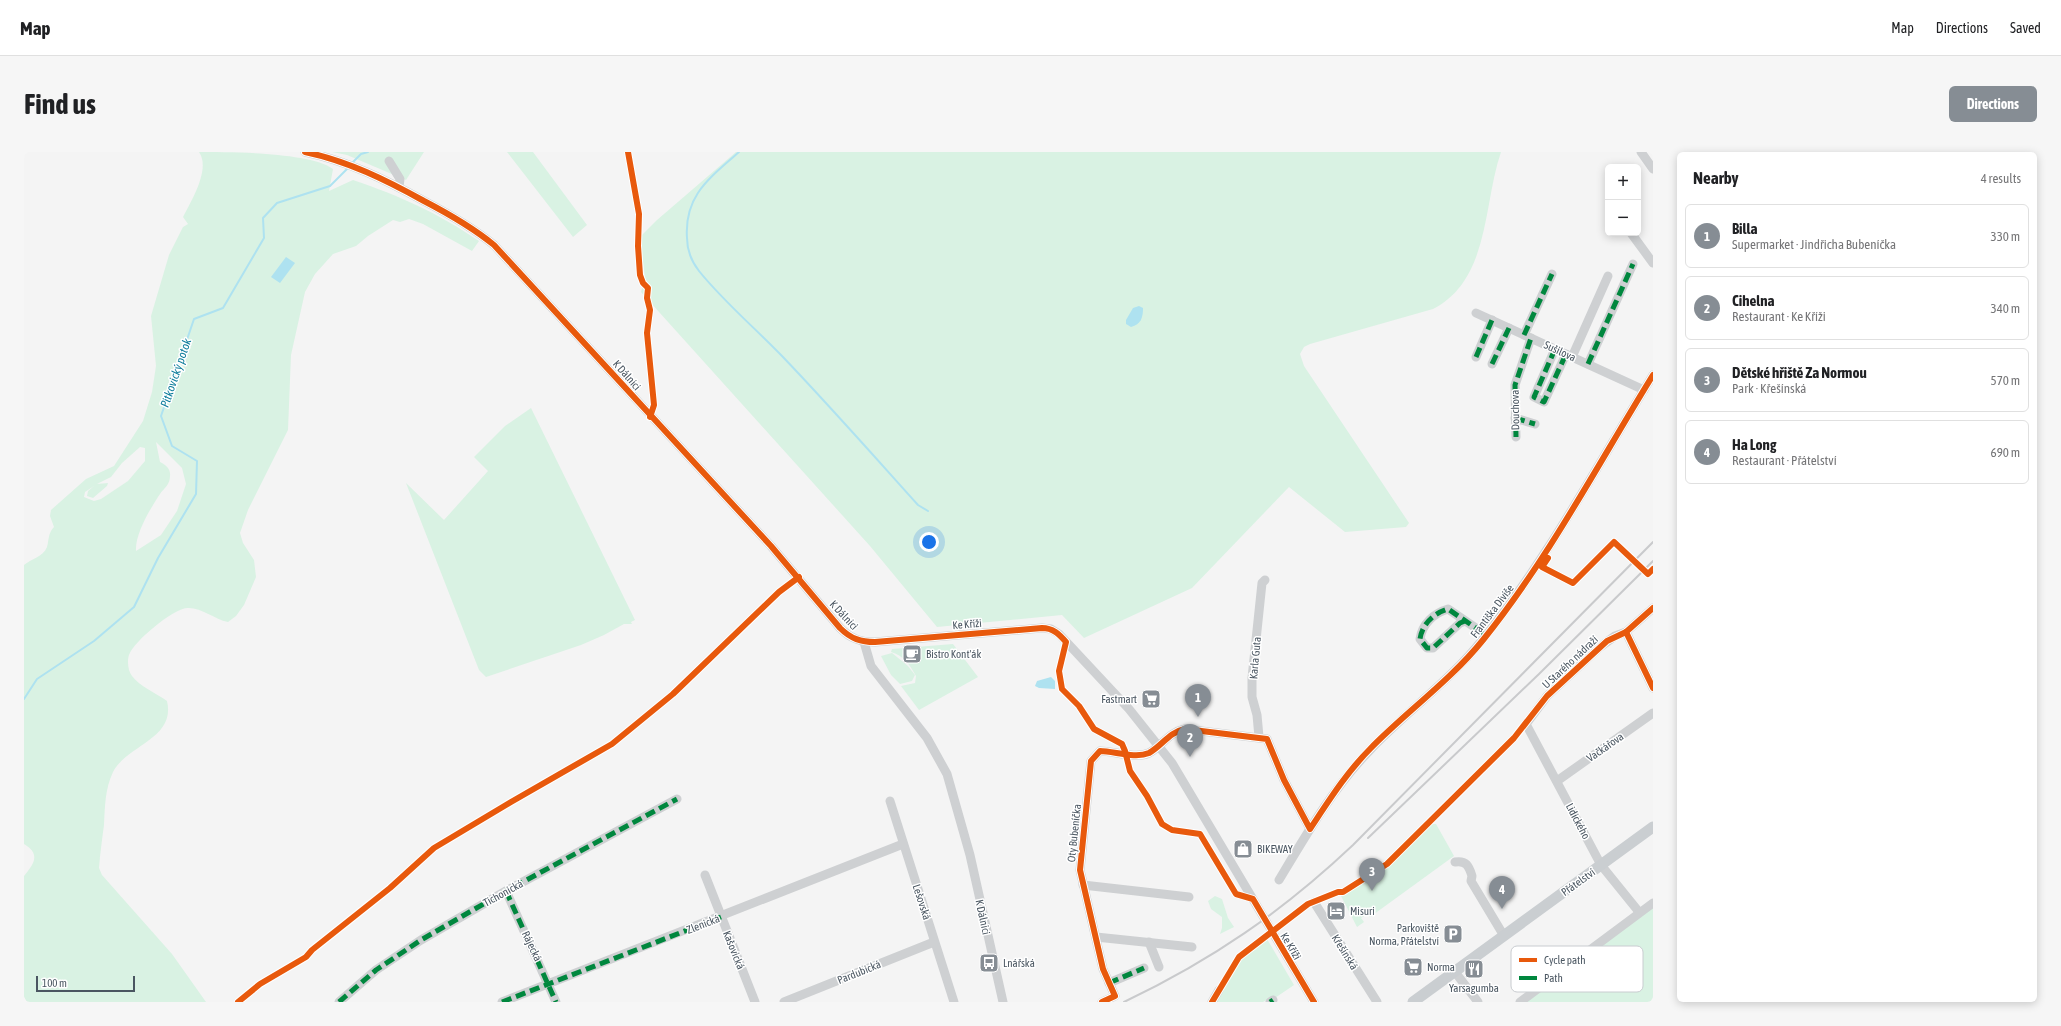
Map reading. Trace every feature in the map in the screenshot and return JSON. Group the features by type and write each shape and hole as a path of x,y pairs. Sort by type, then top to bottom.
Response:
{"main road":[{"name":"Přátelství","path":"1413,1002 1653,827"}],"street":[{"name":"K Dálnici","path":"310,152 364,171 399,187 465,224 494,245 771,546 840,628 852,638 864,642 871,666 927,738 947,774 970,855 1003,1002"},
{"path":"1640,152 1653,168"},
{"path":"389,161 400,179 399,187"},
{"path":"1633,236 1653,263"},
{"path":"1588,364 1633,264"},
{"path":"1528,337 1552,274"},
{"path":"1555,349 1534,397 1544,402 1608,276"},
{"name":"Sušilova","path":"1476,313 1644,390"},
{"path":"1476,357 1492,320"},
{"path":"1492,364 1509,328"},
{"name":"Douchova","path":"1516,436 1516,377 1528,337"},
{"name":"Františka Diviše","path":"1280,880 1310,829 1343,781 1364,756 1469,655 1486,636 1549,548 1653,375"},
{"path":"1515,418 1535,424"},
{"name":"Karla Guta","path":"1258,737 1257,714 1252,697 1252,678 1262,584 1266,580"},
{"name":"U Starého nádraží","path":"1526,724 1548,696 1600,646 1615,636 1626,632 1653,608"},
{"path":"1465,621 1460,623 1433,648 1427,648 1420,639 1421,631 1439,612 1448,609 1465,621 1486,636"},
{"name":"Ke Kříži","path":"864,642 1036,628 1051,629 1059,634 1108,685 1158,745 1191,793 1314,1002"},
{"path":"1626,632 1653,688"},
{"name":"Vačkářova","path":"1557,781 1653,713"},
{"name":"Lidického","path":"1526,724 1601,865 1640,912"},
{"path":"1158,745 1172,733 1185,729 1268,739 1284,780 1310,829"},
{"name":"Oty Bubeníčka","path":"1110,983 1103,968 1080,870 1091,760 1100,751 1143,755 1158,745"},
{"name":"Tichonická","path":"339,1002 376,970 421,940 506,891 677,799"},
{"name":"Lešovská","path":"890,801 954,1002"},
{"name":"Zlenická","path":"502,1002 903,844"},
{"path":"1455,862 1461,861 1466,863 1472,876 1471,880 1504,936"},
{"name":"Kašovická","path":"705,875 755,1002"},
{"path":"1083,885 1189,897"},
{"name":"Rájecká","path":"506,891 556,1002"},
{"name":"Křešínská","path":"1314,902 1377,1002"},
{"path":"1595,946 1653,903"},
{"path":"1096,937 1192,947"},
{"name":"Pardubická","path":"784,1002 934,942"},
{"path":"1149,942 1159,967"},
{"path":"1102,1002 1115,996 1110,983 1144,968"},
{"path":"1455,972 1478,1002"},
{"path":"1212,1002 1219,990"},
{"path":"1520,1002 1533,992"}],"green space":[{"path":"199,152 269,154 307,159 322,163 333,169 329,191 353,180 387,192 418,206 449,222 479,241 472,251 423,224 409,219 400,222 393,220 368,236 356,246 333,254 315,274 305,292 291,355 288,430 248,510 240,533 243,543 254,560 256,577 244,605 236,616 228,622 197,609 187,608 181,610 164,620 146,634 132,649 129,655 128,666 132,676 143,686 167,701 168,714 158,733 120,763 110,778 106,798 99,868 102,875 172,954 206,1002 27,1002 24,997 24,876 33,863 34,855 33,852 24,844 24,565 40,556 47,547 50,534 54,527 50,516 51,510 86,479 114,466 143,421 152,392 156,366 151,316 169,255 183,227 188,224 183,217 195,194 201,176 203,167","holes":["156,442 182,468 186,484 177,511 161,535 136,551 136,544 144,522 170,479 169,469 160,462","140,447 145,448 145,461 128,481 101,499 94,501 84,497 85,492 94,486 88,491 87,496 93,498 107,486 108,483 97,484 111,477 122,463"]},
{"path":"332,152 424,152 406,180 347,155"},
{"path":"507,152 533,152 587,225 573,237"},
{"path":"736,152 1501,152 1495,172 1482,239 1475,260 1465,280 1452,296 1433,309 1310,344 1304,347 1300,354 1304,366 1409,523 1406,527 1345,532 1289,487 1192,588 1084,638 1062,615 937,627 870,546 641,292 645,278 640,237 657,220"},
{"path":"531,408 635,620 631,622 632,624 624,624 581,645 486,677 479,670 406,483 444,520 488,471 474,457 505,426"},
{"path":"953,644 978,677 919,710 901,686 915,683 916,676 906,661 899,655 891,652 892,649"},
{"path":"892,653 908,666 915,675 912,681 900,684 891,675 881,656"},
{"path":"1430,824 1436,824 1454,856 1370,917 1367,914 1361,918 1364,922 1357,927 1340,894 1388,866"},
{"path":"1215,896 1222,899 1228,918 1234,927 1220,934 1222,928 1222,917 1211,909 1208,901"},
{"path":"1653,906 1653,1002 1524,1002 1537,992 1643,992 1643,946 1599,946"},
{"path":"1267,939 1294,985 1272,1000 1270,998 1263,1002 1215,1002 1238,962"}],"water":[{"path":"286,257 295,263 280,283 271,277"},
{"path":"1139,306 1143,308 1142,318 1137,324 1131,327 1126,324 1126,320 1133,308"},
{"path":"1051,677 1055,681 1055,689 1039,688 1035,686 1037,681"}],"waterway":[{"name":"Pitkovický potok","path":"352,163 361,154 368,152"},
{"path":"739,152 709,179 694,199 687,223 687,242 690,256 694,264 719,293 799,374 918,505 928,511"},
{"name":"Pitkovický potok","path":"24,699 37,679 94,641 134,607 158,558 196,494 197,461 172,446 161,416 194,319 223,308 264,238 263,218 277,203 330,186 348,168"}],"railway":[{"path":"1124,1002 1156,986 1216,952 1245,933 1300,892 1353,845 1653,542"},
{"path":"1368,838 1539,674 1653,561"}],"marked path":[{"path":"1588,364 1633,264"},
{"path":"1524,335 1552,274"},
{"path":"1476,357 1492,320"},
{"path":"1492,364 1509,328"},
{"path":"1516,437 1515,385 1531,338"},
{"path":"1555,349 1534,397 1544,402 1566,354"},
{"path":"1515,418 1535,424"},
{"path":"1465,621 1460,623 1433,648 1427,648 1420,639 1426,624 1438,613 1448,609 1486,635"},
{"path":"339,1002 376,970 421,940 506,891 677,799"},
{"path":"506,891 556,1002"},
{"path":"502,1002 721,917"},
{"path":"1109,983 1144,968"}],"cycle path":[{"path":"305,152 352,166 410,193 469,227 494,245 771,546 840,628 848,635 861,640 875,642 1042,628 1053,630 1058,634 1066,642 1059,671 1062,689 1079,706 1094,729 1122,744 1130,771 1147,796 1162,824 1172,830 1200,834 1236,894 1253,899 1314,1002"},
{"path":"628,152 639,214 638,246 640,275 643,283 648,288 647,298 650,310 647,333 654,405 650,417"},
{"path":"1102,1002 1115,996 1103,969 1080,870 1091,761 1100,751 1131,755 1143,755 1149,753 1174,733 1185,729 1267,739 1284,780 1310,829 1361,758 1470,655 1507,609 1551,544 1653,375"},
{"path":"1548,558 1542,567 1573,583 1614,542 1648,574 1653,569"},
{"path":"238,1002 260,984 306,957 312,950 390,888 434,848 612,744 673,694 779,592 799,577"},
{"path":"1212,1002 1239,957 1308,904 1338,892 1343,892 1387,864 1514,738 1547,696 1607,641 1626,632 1653,608"},
{"path":"1626,632 1653,688"}],"place":[{"name":"Bistro Kont'ák","path":"912,654"},
{"name":"Fastmart","path":"1151,699"},
{"name":"Billa","path":"1198,717"},
{"name":"Cihelna","path":"1190,757"},
{"name":"BIKEWAY","path":"1243,849"},
{"name":"Dětské hřiště Za Normou","path":"1372,891"},
{"name":"Ha Long","path":"1502,909"},
{"name":"Misuri","path":"1336,911"},
{"name":"Parkoviště Norma, Přátelství","path":"1453,934"},
{"name":"Lnářská","path":"989,963"},
{"name":"Norma","path":"1413,967"},
{"name":"Yarsagumba","path":"1474,969"}]}
